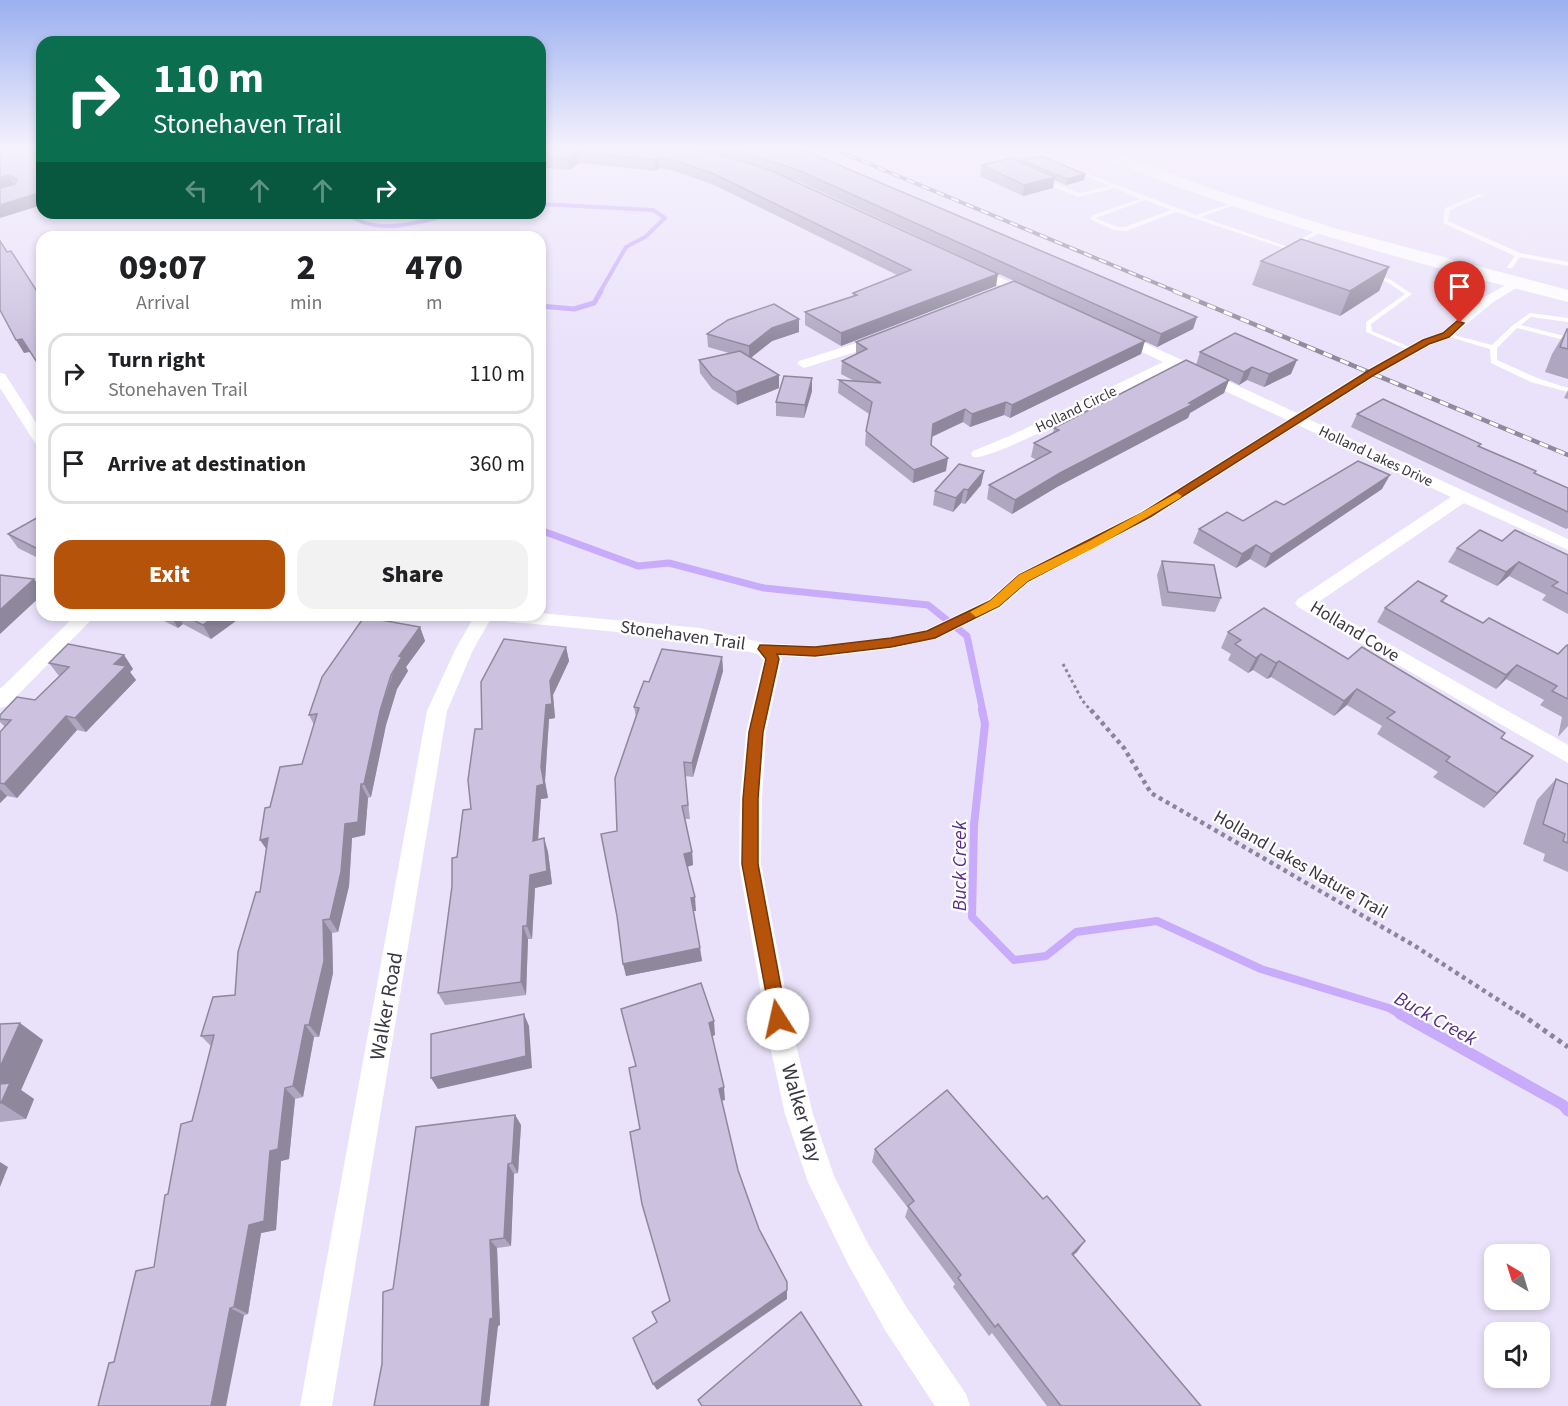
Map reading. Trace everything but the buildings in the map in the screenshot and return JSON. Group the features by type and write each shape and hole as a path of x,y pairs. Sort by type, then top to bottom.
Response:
{"main road":[{"path":"1279,215 1320,230 1568,280"},
{"path":"1303,215 1518,269 1568,296"}],"street":[{"path":"957,261 1044,302"},
{"name":"Stonehaven Trail","path":"546,619 700,634 764,649 815,652 891,643 930,635 994,604 1024,578 1146,515 1412,350 1446,335 1488,300 1518,269"},
{"path":"994,294 1011,287"},
{"name":"Holland Lakes Drive","path":"1108,332 1568,545"},
{"path":"804,363 890,336"},
{"name":"Holland Circle","path":"978,454 1017,438 1173,362"},
{"path":"0,377 36,434"},
{"name":"Holland Cove","path":"1463,496 1304,603 1568,755"},
{"path":"0,701 81,621"},
{"name":"Walker Road","path":"316,1406 437,711 464,650 481,621"},
{"name":"Walker Way","path":"764,649 771,654 773,659 756,732 750,799 750,864 782,1041 799,1114 822,1182 856,1252 896,1319 954,1406"}],"lane":[{"path":"1099,215 1093,219 1116,229 1126,229 1164,215"},
{"path":"1188,215 1310,255"},
{"path":"1197,218 1204,215"},
{"path":"1446,215 1444,222 1518,269 1568,264"},
{"path":"1287,248 1320,230"},
{"path":"1366,274 1389,281 1409,294 1368,323 1369,332 1412,350"},
{"path":"1568,320 1530,315 1493,348 1494,361 1534,380 1568,390"},
{"path":"1515,326 1568,339"},
{"path":"1446,335 1493,348"}],"path":[{"name":"Holland Lakes Nature Trail","path":"1063,664 1082,700 1124,748 1151,793 1430,954 1513,1007 1568,1047"}],"waterway":[{"name":"Buck Creek","path":"600,292 626,247 645,237 665,218 660,215"},
{"name":"Buck Creek","path":"356,219 372,225 386,226 432,219"},
{"name":"Buck Creek","path":"546,307 574,309 594,303 601,291"},
{"name":"Buck Creek","path":"546,532 638,566 669,563 764,588 928,605 967,636 983,712"},
{"name":"Buck Creek","path":"982,710 985,724 974,825 972,917 1014,960 1046,956 1076,932 1157,921 1261,969 1389,1008 1403,1016"},
{"name":"Buck Creek","path":"1400,1014 1563,1105 1568,1111"}],"railway":[{"path":"991,215 1177,292"},
{"path":"1174,291 1568,455"}],"slow traffic":[{"path":"976,612 994,604 1024,578 1092,545 1177,496"}],"route":[{"path":"778,1019 750,864 750,799 756,732 773,659 771,654 764,649 815,652 891,643 930,635 994,604 1024,578 1092,545 1146,515 1371,373 1426,342 1446,335 1460,323"}]}
